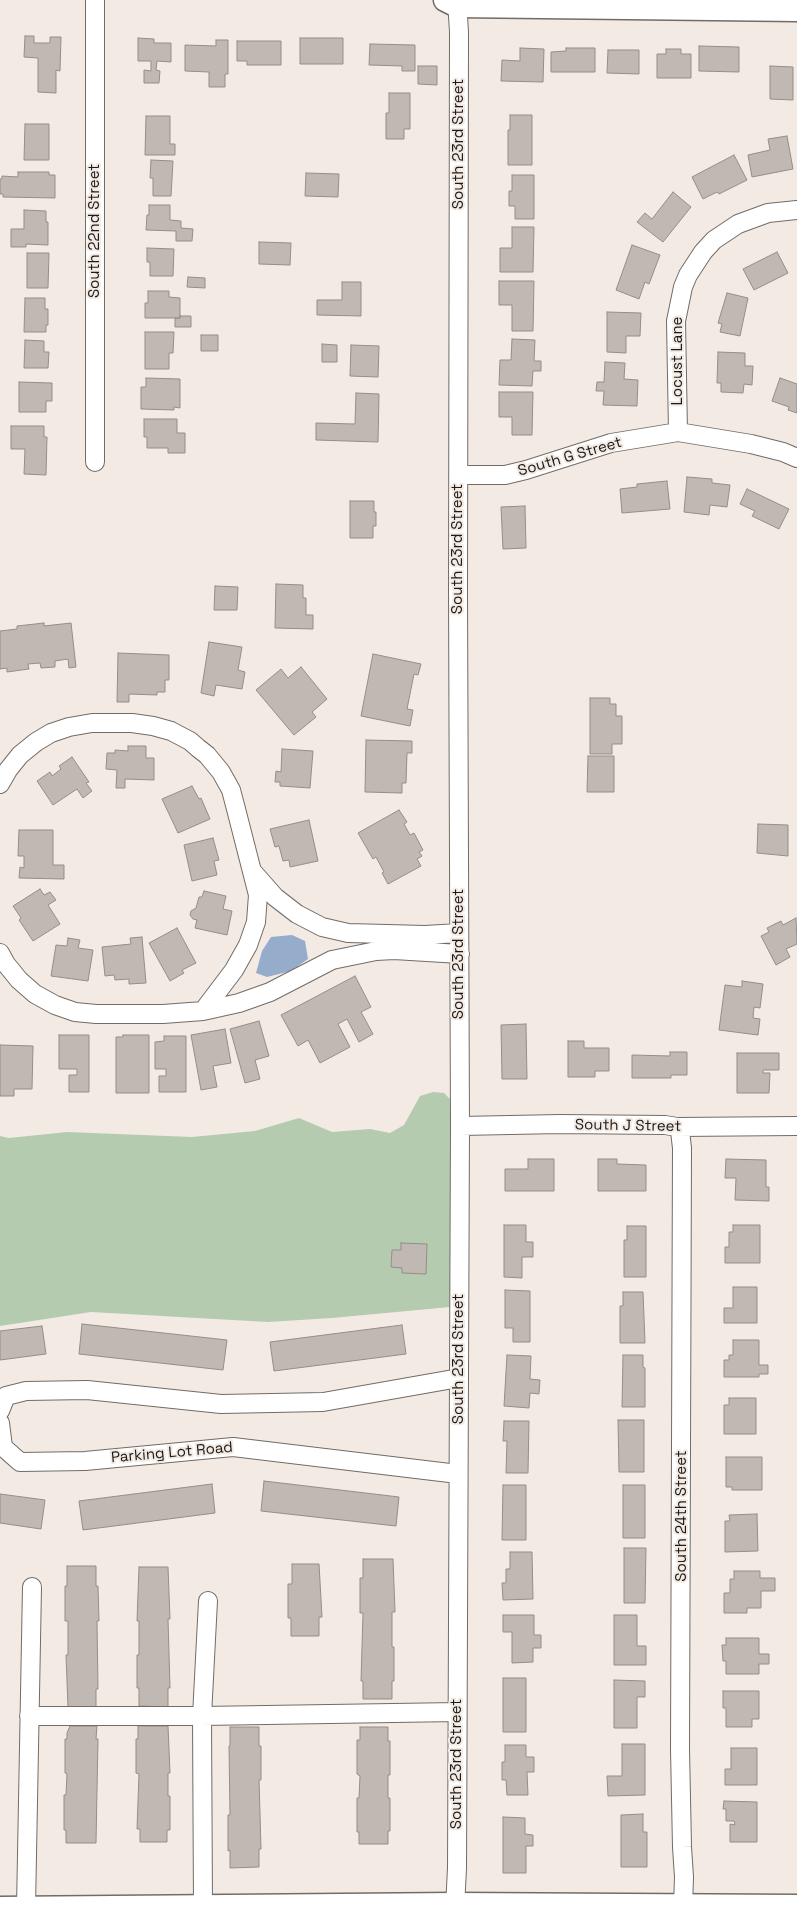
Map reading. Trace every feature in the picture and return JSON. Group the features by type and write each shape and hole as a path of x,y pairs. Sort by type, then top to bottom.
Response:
{"street":[{"name":"South 22nd Street","path":"95,0 95,462"},
{"path":"453,2 735,5 797,10"},
{"name":"South 23rd Street","path":"453,2 459,32 460,954 457,1868 455,1906"},
{"name":"Locust Lane","path":"678,432 676,321 682,287 688,275 714,240 738,224 768,213 797,210"},
{"name":"South G Street","path":"458,475 505,474 526,470 611,443 678,432 751,444 783,452 797,458"},
{"path":"0,784 20,755 36,742 51,733 69,727 92,723 132,723 171,731 190,741 207,755 221,772 231,790 258,896 256,922 248,945 234,970 203,1011"},
{"path":"253,871 275,897 297,914 322,927 348,933 425,936 459,933"},
{"path":"0,953 19,980 35,994 55,1005 76,1012 96,1014 163,1014 203,1011 239,1003 270,992 332,960 376,951 394,950 460,954"},
{"name":"South J Street","path":"460,1126 574,1124 665,1125 677,1127 797,1126"},
{"name":"South 24th Street","path":"677,1127 680,1131 682,1158 680,1749 684,1877 683,1906"},
{"path":"0,1411 6,1396 26,1391 87,1390 221,1404 323,1402 459,1378"},
{"name":"Parking Lot Road","path":"0,1424 3,1447 20,1462 85,1461 234,1447 458,1474"},
{"path":"26,1908 32,1587"},
{"path":"203,1907 202,1716 208,1601"},
{"path":"30,1716 202,1716 457,1712"},
{"path":"0,1908 797,1906"}],"green space":[{"path":"433,1092 444,1093 451,1100 450,1307 268,1322 91,1312 0,1326 0,1136 9,1138 67,1132 192,1137 255,1131 299,1118 332,1132 370,1129 390,1133 404,1125 420,1096"}],"water":[{"path":"292,935 305,941 308,959 291,971 267,977 256,973 262,951 271,937"}],"building":[{"path":"25,36 34,36 34,43 50,43 50,37 61,37 60,71 56,70 56,93 38,92 38,58 24,57"},
{"path":"138,38 154,39 154,43 171,43 171,62 157,61 156,70 160,71 159,83 144,83 144,70 151,71 151,61 138,61"},
{"path":"300,38 343,38 343,64 300,64"},
{"path":"216,40 228,40 228,74 225,74 225,87 209,87 209,72 185,71 185,45 216,46"},
{"path":"237,41 281,41 281,65 247,65 247,61 237,61"},
{"path":"370,44 415,45 415,71 402,71 402,66 369,65"},
{"path":"699,46 739,47 739,72 699,71"},
{"path":"520,48 544,49 543,82 501,81 502,60 520,61"},
{"path":"566,48 595,48 595,72 551,72 551,52 566,51"},
{"path":"666,49 681,49 681,54 691,54 691,78 657,78 657,54 666,54"},
{"path":"608,50 639,50 639,74 607,73"},
{"path":"418,66 437,66 437,85 418,84"},
{"path":"770,66 793,67 793,100 770,99"},
{"path":"389,93 410,93 410,129 404,129 404,139 386,139 386,113 389,113"},
{"path":"510,115 532,115 532,165 508,165"},
{"path":"146,116 170,116 170,144 175,144 175,155 145,155"},
{"path":"25,124 49,124 49,160 24,160"},
{"path":"787,136 793,169 752,177 748,155 770,150 768,139"},
{"path":"734,155 747,180 719,194 717,192 703,199 692,177"},
{"path":"151,160 173,161 171,196 153,196 153,178 150,178"},
{"path":"18,172 49,172 49,175 55,175 55,198 3,197 3,194 0,194 0,179 2,179 2,176 18,177"},
{"path":"306,173 339,174 338,197 305,196"},
{"path":"512,175 534,175 534,219 515,219 515,206 509,206 509,191 512,191"},
{"path":"673,192 691,207 663,242 637,222 645,213 652,219"},
{"path":"149,205 170,205 170,220 181,221 181,228 193,229 192,241 176,241 176,231 146,230"},
{"path":"24,210 46,211 48,245 26,244 26,247 11,247 11,229 24,229"},
{"path":"512,227 534,227 533,272 500,272 500,248 512,248"},
{"path":"259,242 291,243 290,265 259,264"},
{"path":"632,245 660,255 649,284 645,282 639,299 616,290"},
{"path":"147,248 174,249 173,276 150,276"},
{"path":"777,252 788,273 754,290 743,269"},
{"path":"27,253 49,253 48,288 27,288"},
{"path":"188,277 205,278 205,288 187,287"},
{"path":"499,281 534,281 533,331 512,331 512,305 499,305"},
{"path":"342,282 361,282 361,316 317,315 317,300 342,300"},
{"path":"148,291 169,291 169,297 180,298 180,318 145,318 145,303 148,303"},
{"path":"727,293 748,298 740,336 720,332 722,324 718,323"},
{"path":"25,298 45,298 45,309 48,309 46,332 24,332"},
{"path":"607,312 641,313 640,336 626,336 626,353 607,352"},
{"path":"180,316 191,316 191,327 175,327 175,318 180,318"},
{"path":"145,332 174,332 173,353 169,353 169,369 145,369"},
{"path":"201,335 218,335 218,351 201,351"},
{"path":"512,339 535,340 534,361 541,361 541,371 533,371 532,386 499,385 500,360 511,360"},
{"path":"25,340 44,341 44,352 49,352 48,368 24,368"},
{"path":"322,344 337,345 337,362 322,362"},
{"path":"351,345 379,346 378,377 350,376"},
{"path":"718,352 745,353 745,366 753,366 752,385 744,384 743,393 721,392 721,383 717,383"},
{"path":"605,362 625,363 624,379 638,380 637,406 603,405 604,391 596,391 597,382 604,382"},
{"path":"146,378 180,379 180,408 174,407 174,410 141,409 141,387 146,387"},
{"path":"780,378 797,384 797,413 788,410 789,407 772,401"},
{"path":"19,382 52,383 52,401 46,401 46,412 19,412"},
{"path":"499,392 533,392 532,435 512,435 512,417 499,417"},
{"path":"356,393 379,394 378,442 316,440 316,423 355,424"},
{"path":"144,419 177,419 177,433 185,433 185,453 168,453 168,448 147,448 147,437 144,437"},
{"path":"11,426 44,426 44,437 47,437 46,475 24,474 25,449 11,449"},
{"path":"687,477 712,479 712,483 730,485 727,507 710,505 709,515 684,512"},
{"path":"667,481 670,509 622,513 620,489 637,487 637,484"},
{"path":"747,489 789,509 779,529 752,516 755,511 740,504"},
{"path":"350,501 374,501 376,526 373,526 373,538 350,538"},
{"path":"525,506 526,548 503,549 501,507"},
{"path":"276,584 303,585 303,598 306,598 306,615 313,615 313,629 275,628"},
{"path":"215,586 238,587 237,610 214,610"},
{"path":"44,623 44,626 71,623 76,667 69,668 68,659 55,661 55,667 41,668 40,663 28,664 29,669 7,672 7,668 0,669 0,631 17,629 17,626"},
{"path":"209,642 242,647 238,670 245,672 242,689 216,685 214,696 201,693"},
{"path":"118,653 169,655 169,680 165,680 165,692 157,692 157,695 129,694 129,702 117,702"},
{"path":"373,654 421,664 418,675 414,674 407,709 413,710 410,726 361,716"},
{"path":"301,667 327,699 312,712 316,717 294,735 256,690 281,669 288,678"},
{"path":"590,698 610,698 610,704 616,704 616,716 622,716 622,744 612,744 612,754 590,754"},
{"path":"366,740 412,741 412,753 407,753 406,783 402,783 402,793 365,792"},
{"path":"128,746 146,746 146,758 154,758 154,780 125,779 125,788 116,788 117,770 106,769 107,753 115,753 115,750 128,751"},
{"path":"282,749 313,751 310,788 280,786 280,782 275,782 276,771 281,772"},
{"path":"588,756 614,756 614,792 587,792"},
{"path":"72,757 89,782 86,783 92,791 83,798 77,789 53,805 37,781 50,772 52,776 61,769 59,766"},
{"path":"192,786 199,799 201,798 210,819 178,833 162,799"},
{"path":"399,810 407,822 404,824 410,835 414,833 423,850 419,852 422,856 417,859 421,866 388,884 376,857 373,859 358,833"},
{"path":"309,820 318,861 290,867 289,860 283,861 279,846 275,847 270,829"},
{"path":"758,824 788,825 788,856 757,853"},
{"path":"19,830 53,830 53,865 64,865 64,879 19,878 20,867 24,868 24,856 18,856"},
{"path":"213,838 219,860 214,861 217,875 192,881 184,845"},
{"path":"40,889 44,895 50,892 56,900 48,905 60,924 33,941 19,920 21,918 13,906"},
{"path":"204,891 226,896 223,909 232,911 227,935 195,928 197,920 193,919 190,915 191,911 196,908 199,897 202,897"},
{"path":"796,918 797,944 786,949 790,957 776,965 761,936 769,932 767,928 781,921 783,925"},
{"path":"177,928 196,963 182,970 184,973 170,981 149,943"},
{"path":"142,937 146,983 129,984 129,979 115,980 114,975 105,976 102,947 131,944 130,938"},
{"path":"68,938 80,940 78,948 93,950 88,981 51,976 56,945 67,946"},
{"path":"355,976 371,1007 361,1012 373,1034 359,1042 347,1019 338,1024 350,1047 320,1063 308,1040 298,1046 281,1015"},
{"path":"742,981 763,984 760,1008 754,1007 753,1018 760,1019 758,1035 719,1030 725,985 742,987"},
{"path":"259,1021 269,1056 255,1060 260,1079 245,1083 230,1029"},
{"path":"526,1024 527,1079 502,1079 501,1025"},
{"path":"225,1029 231,1063 213,1066 217,1087 201,1090 191,1035"},
{"path":"59,1035 89,1035 89,1092 69,1092 69,1075 77,1075 77,1069 59,1069"},
{"path":"123,1035 149,1035 149,1093 116,1093 116,1037 123,1037"},
{"path":"164,1036 186,1036 186,1092 159,1092 159,1076 166,1076 166,1069 155,1069 155,1042 164,1041"},
{"path":"568,1041 584,1041 584,1048 609,1048 609,1071 595,1071 595,1077 568,1077"},
{"path":"0,1045 33,1046 32,1089 14,1089 14,1096 0,1096"},
{"path":"670,1052 687,1052 687,1075 671,1075 671,1078 632,1078 632,1055 670,1056"},
{"path":"737,1053 779,1053 779,1070 763,1070 763,1073 770,1073 769,1093 737,1093"},
{"path":"528,1159 554,1159 554,1191 505,1191 505,1169 528,1169"},
{"path":"598,1159 617,1159 617,1164 646,1165 646,1191 598,1191"},
{"path":"726,1159 766,1160 766,1187 769,1187 769,1201 735,1200 736,1178 725,1178"},
{"path":"504,1225 526,1225 526,1242 533,1242 533,1257 522,1257 522,1278 504,1277"},
{"path":"733,1225 760,1225 760,1263 725,1263 725,1247 729,1247 729,1232 733,1232"},
{"path":"627,1226 646,1226 646,1277 624,1277 624,1240 627,1240"},
{"path":"401,1243 427,1244 426,1274 402,1273 402,1268 391,1267 392,1250 401,1250"},
{"path":"733,1287 757,1287 757,1323 724,1323 724,1308 733,1308"},
{"path":"505,1290 530,1291 530,1342 513,1342 513,1328 505,1328"},
{"path":"623,1292 643,1292 645,1343 620,1343 620,1306 623,1306"},
{"path":"82,1324 227,1340 223,1370 79,1354"},
{"path":"402,1325 406,1354 274,1371 270,1342"},
{"path":"42,1326 46,1354 0,1360 0,1331"},
{"path":"733,1340 759,1340 759,1365 768,1365 768,1374 759,1374 759,1377 724,1377 724,1360 729,1360 729,1355 733,1355"},
{"path":"507,1355 531,1356 530,1379 540,1380 539,1394 530,1393 529,1408 504,1406"},
{"path":"623,1355 643,1355 645,1407 622,1407"},
{"path":"729,1398 756,1398 756,1434 724,1434 724,1405 729,1405"},
{"path":"618,1420 644,1420 644,1472 619,1472"},
{"path":"504,1421 529,1421 528,1473 506,1473 507,1441 503,1441"},
{"path":"726,1457 762,1457 762,1490 732,1490 732,1487 726,1487"},
{"path":"264,1481 399,1497 396,1526 261,1511"},
{"path":"212,1484 215,1513 83,1530 79,1501"},
{"path":"503,1485 526,1485 526,1540 502,1540"},
{"path":"623,1485 645,1485 645,1538 623,1538"},
{"path":"0,1494 45,1500 41,1529 0,1523"},
{"path":"757,1514 758,1551 725,1552 725,1521 730,1521 729,1515"},
{"path":"624,1548 646,1548 645,1603 624,1603"},
{"path":"510,1552 532,1552 533,1599 503,1600 502,1583 506,1583 506,1569 510,1569"},
{"path":"363,1559 393,1559 395,1612 392,1612 394,1681 392,1681 392,1699 363,1699 363,1681 361,1681 363,1613 360,1613 360,1578 363,1578"},
{"path":"292,1564 319,1564 322,1617 319,1617 319,1636 291,1636 291,1618 288,1618 288,1584 292,1584"},
{"path":"67,1566 96,1566 99,1621 97,1621 98,1689 96,1689 96,1707 68,1707 66,1655 68,1655 68,1621 65,1621"},
{"path":"139,1567 168,1567 170,1688 168,1688 168,1707 139,1706 137,1655 139,1655 139,1621 137,1621"},
{"path":"734,1571 760,1571 760,1578 775,1578 775,1591 761,1591 761,1608 747,1608 747,1613 724,1613 724,1593 730,1593 730,1579 734,1579"},
{"path":"503,1615 534,1615 534,1635 541,1635 541,1648 533,1648 533,1662 512,1663 512,1632 503,1632"},
{"path":"614,1615 637,1615 637,1646 646,1646 646,1665 614,1665"},
{"path":"726,1638 759,1638 759,1654 769,1654 769,1664 759,1664 759,1674 726,1674 726,1661 723,1661 722,1645 726,1645"},
{"path":"503,1678 526,1678 526,1732 503,1732"},
{"path":"614,1680 645,1681 645,1697 637,1697 637,1728 614,1728"},
{"path":"723,1691 759,1691 759,1719 752,1719 752,1727 726,1727 726,1708 723,1708"},
{"path":"70,1726 97,1726 96,1843 66,1843 66,1830 64,1830 64,1795 66,1795 67,1774 65,1773 65,1739 67,1739"},
{"path":"138,1726 168,1726 170,1830 167,1830 167,1842 140,1842 140,1829 137,1829 139,1774 136,1773"},
{"path":"230,1727 259,1727 259,1746 261,1746 261,1780 259,1780 261,1849 259,1849 259,1867 230,1868 228,1815 230,1815"},
{"path":"360,1727 388,1727 388,1741 390,1741 388,1798 390,1798 390,1831 388,1831 388,1844 359,1844 357,1798 359,1798 360,1776 357,1774 357,1740 360,1740"},
{"path":"622,1744 645,1744 645,1795 608,1796 607,1776 622,1776"},
{"path":"505,1745 526,1745 526,1757 534,1757 534,1772 527,1772 528,1795 507,1795 506,1780 502,1780 502,1762 505,1762"},
{"path":"731,1748 757,1748 757,1785 725,1785 725,1769 731,1769"},
{"path":"724,1801 757,1802 757,1842 730,1842 730,1824 735,1825 734,1821 726,1821 726,1809 723,1809"},
{"path":"643,1814 643,1832 647,1832 647,1867 621,1867 621,1815"},
{"path":"503,1817 525,1818 525,1834 533,1835 533,1846 526,1846 526,1873 503,1873"}]}
